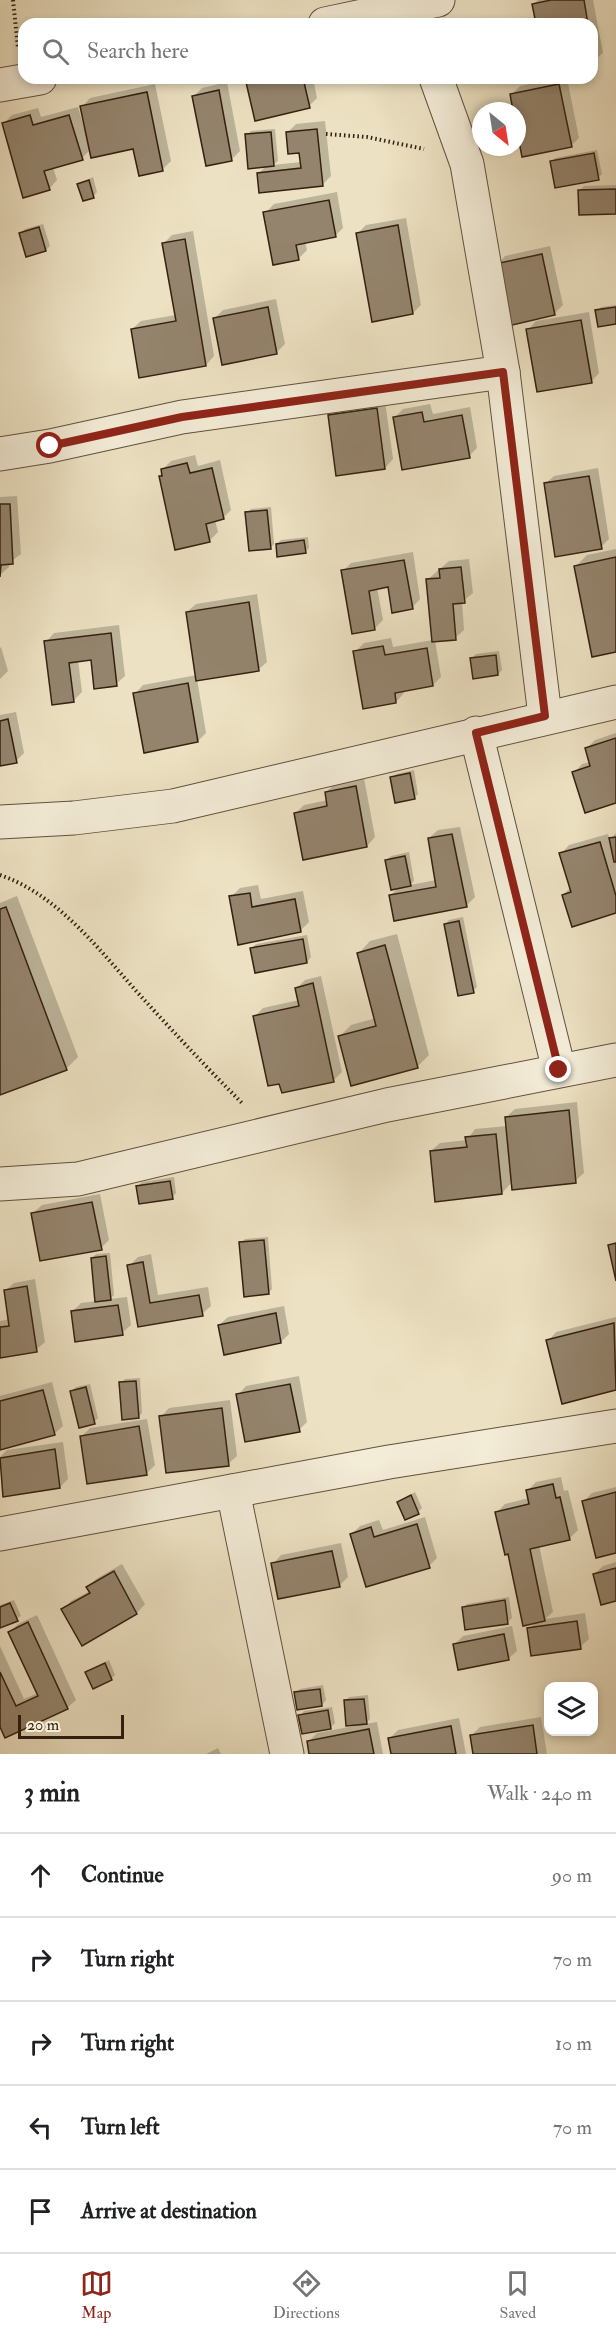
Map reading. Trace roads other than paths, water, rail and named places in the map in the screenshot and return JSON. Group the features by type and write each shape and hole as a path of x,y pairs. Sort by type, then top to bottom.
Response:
{"street":[{"path":"370,18 422,11"},
{"path":"438,84 467,164 503,372 545,716"},
{"path":"0,454 50,446 182,417 503,372"},
{"path":"0,822 74,818 173,806 545,716 616,702"},
{"path":"476,733 559,1070"},
{"path":"0,1184 78,1179 387,1105 616,1060"},
{"path":"0,1534 389,1462 616,1426"},
{"path":"233,1491 287,1754"}]}
